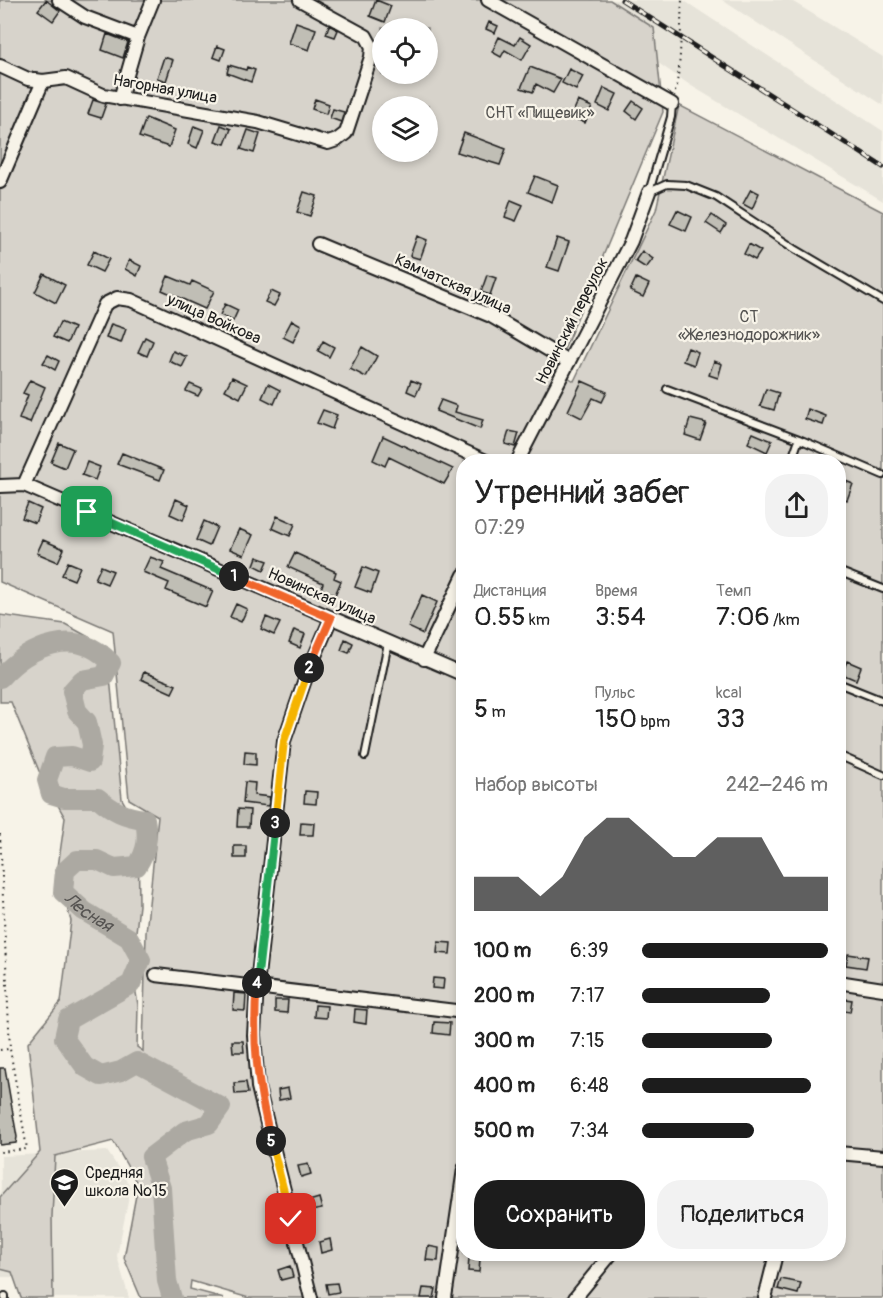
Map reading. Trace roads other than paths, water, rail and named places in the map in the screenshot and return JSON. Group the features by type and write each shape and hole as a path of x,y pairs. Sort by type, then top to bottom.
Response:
{"street":[{"path":"59,0 85,17 138,37"},
{"path":"120,99 138,37 153,0"},
{"name":"Нагорная улица","path":"0,66 28,79 43,81 66,78 120,99 258,122 328,143 346,133 371,57 372,47 366,36 300,0"},
{"path":"489,0 672,104"},
{"path":"0,182 43,81"},
{"name":"Новинский переулок","path":"521,454 632,241 649,192"},
{"name":"Камчатская улица","path":"318,244 491,316 569,362"},
{"name":"улица Войкова","path":"24,484 105,304 117,298 131,300 470,454"},
{"name":"Новинская улица","path":"0,486 24,484 456,672"},
{"path":"424,658 456,592"},
{"path":"311,1298 258,1087 254,1035 257,985 284,741 306,677 331,618"},
{"path":"156,975 257,985 456,1011"},
{"path":"846,983 883,989"},
{"path":"846,1154 883,1157"},
{"path":"445,1298 456,1223"},
{"path":"575,1298 605,1261"},
{"path":"765,1298 774,1261"}],"lane":[{"path":"649,192 671,117 672,104"},
{"path":"649,192 667,184 686,185 716,197 795,249 883,301"},
{"path":"667,389 834,454"},
{"path":"794,454 799,439"},
{"path":"846,459 883,475"},
{"path":"846,574 883,589"},
{"path":"365,756 388,643"},
{"path":"846,686 883,701"},
{"path":"846,759 883,775"}],"waterway":[{"name":"Лесная","path":"0,678 25,657 54,644 83,645 98,651 111,663 104,676 82,680 72,691 77,711 87,722 92,745 90,762 72,756 55,757 47,780 51,794 64,798 98,798 120,813 145,819 146,843 137,866 114,868 97,860 77,860 65,871 63,892 84,911 129,938 141,960 131,984 68,1020 64,1038 85,1067 101,1076 121,1071 137,1062 221,1107 209,1124 185,1131 151,1157 161,1188 167,1281 172,1298"}],"railway":[{"path":"622,0 883,167"}],"place":[{"name":"Средняя школа №15","path":"64,1208"}],"park label":[{"name":"СНТ «Пищевик»","path":"540,113"},
{"name":"СТ «Железнодорожник»","path":"749,326"}]}
